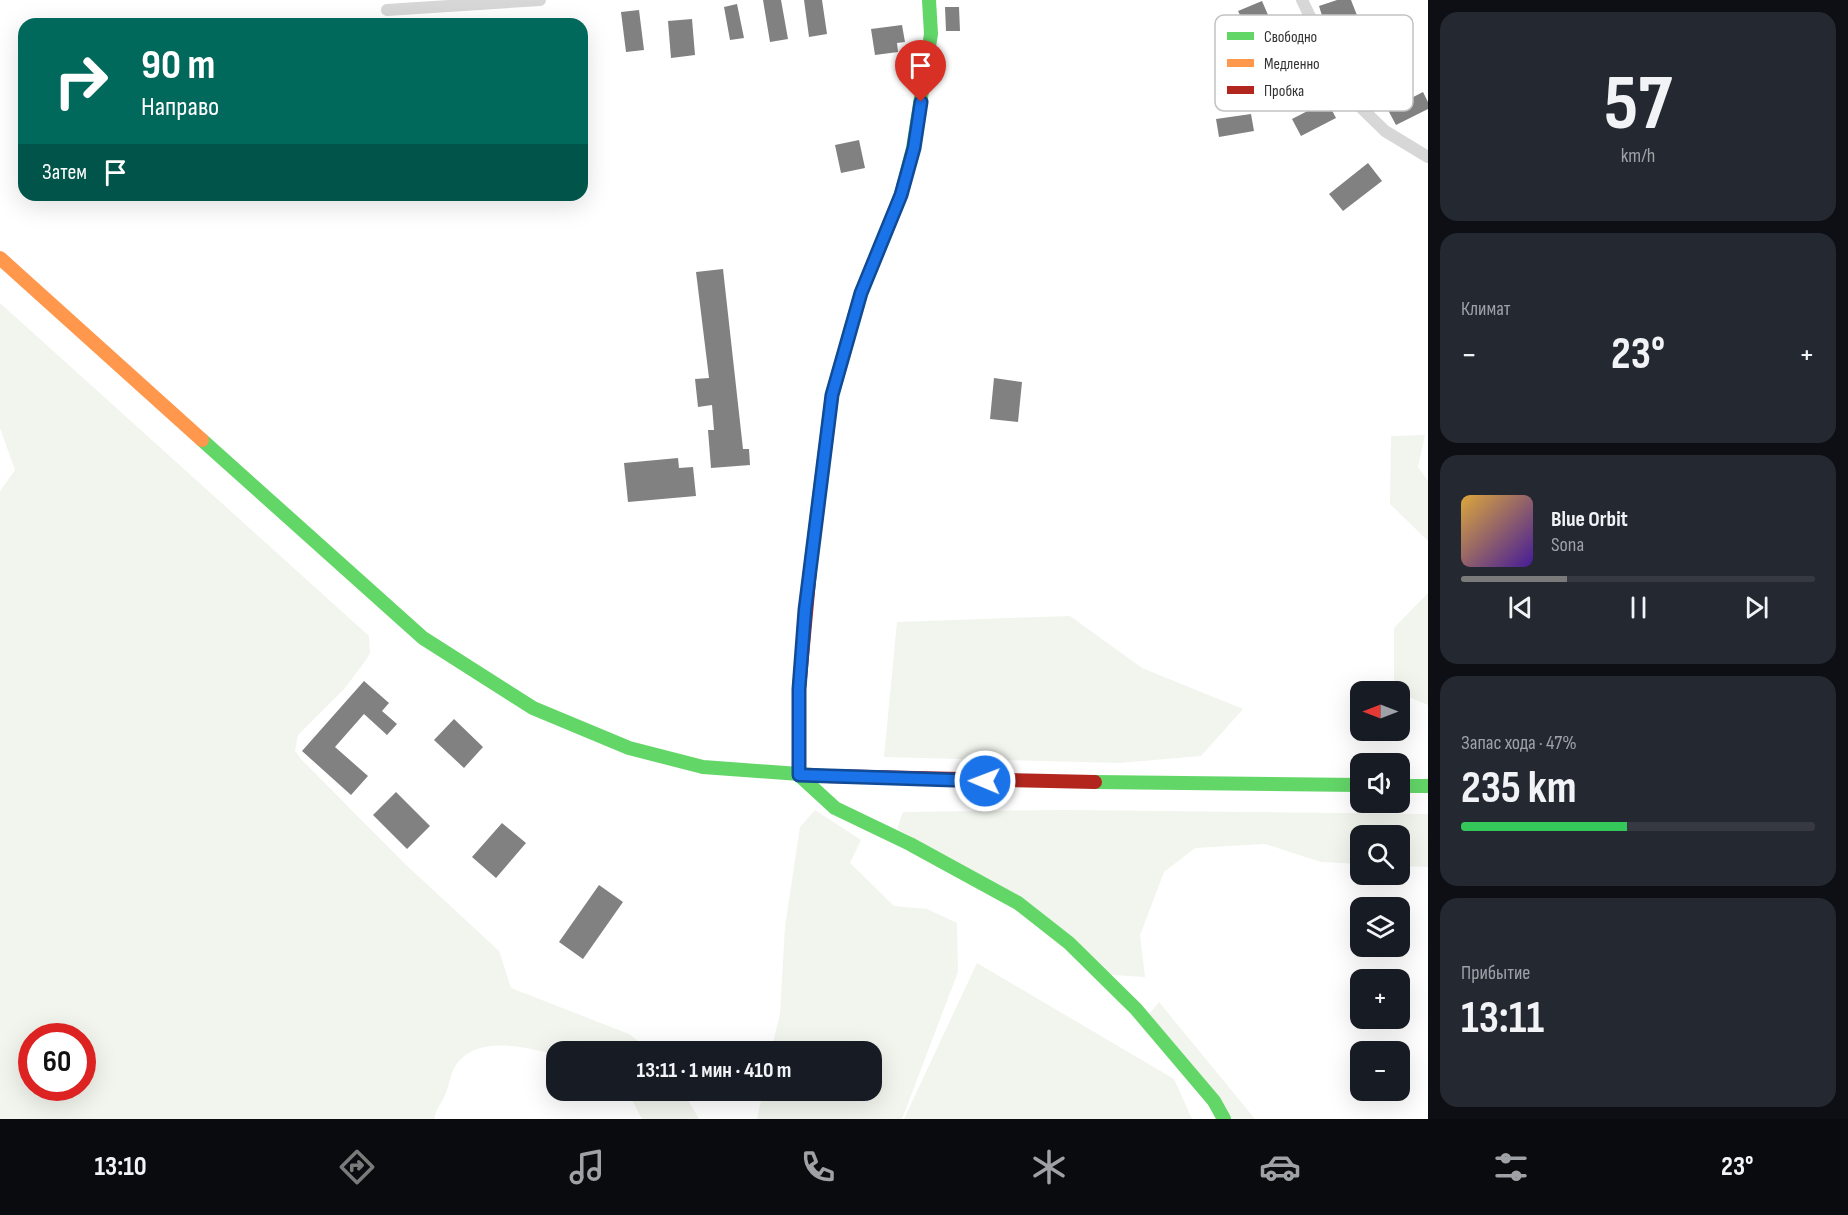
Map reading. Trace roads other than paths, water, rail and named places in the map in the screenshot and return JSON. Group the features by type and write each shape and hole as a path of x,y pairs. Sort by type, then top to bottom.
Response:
{"main road":[{"path":"929,0 931,34 914,148 901,195 861,293 832,395 805,610 799,689 799,775 835,808 910,844 1018,903 1069,943 1136,1010 1214,1101 1224,1119"},
{"path":"0,258 423,638 533,708 629,748 703,767 799,775 938,780 1350,785"},
{"path":"1410,786 1428,786"}],"street":[{"path":"387,10 540,0"},
{"path":"1302,0 1309,15"},
{"path":"1364,111 1385,131 1428,157"}]}
